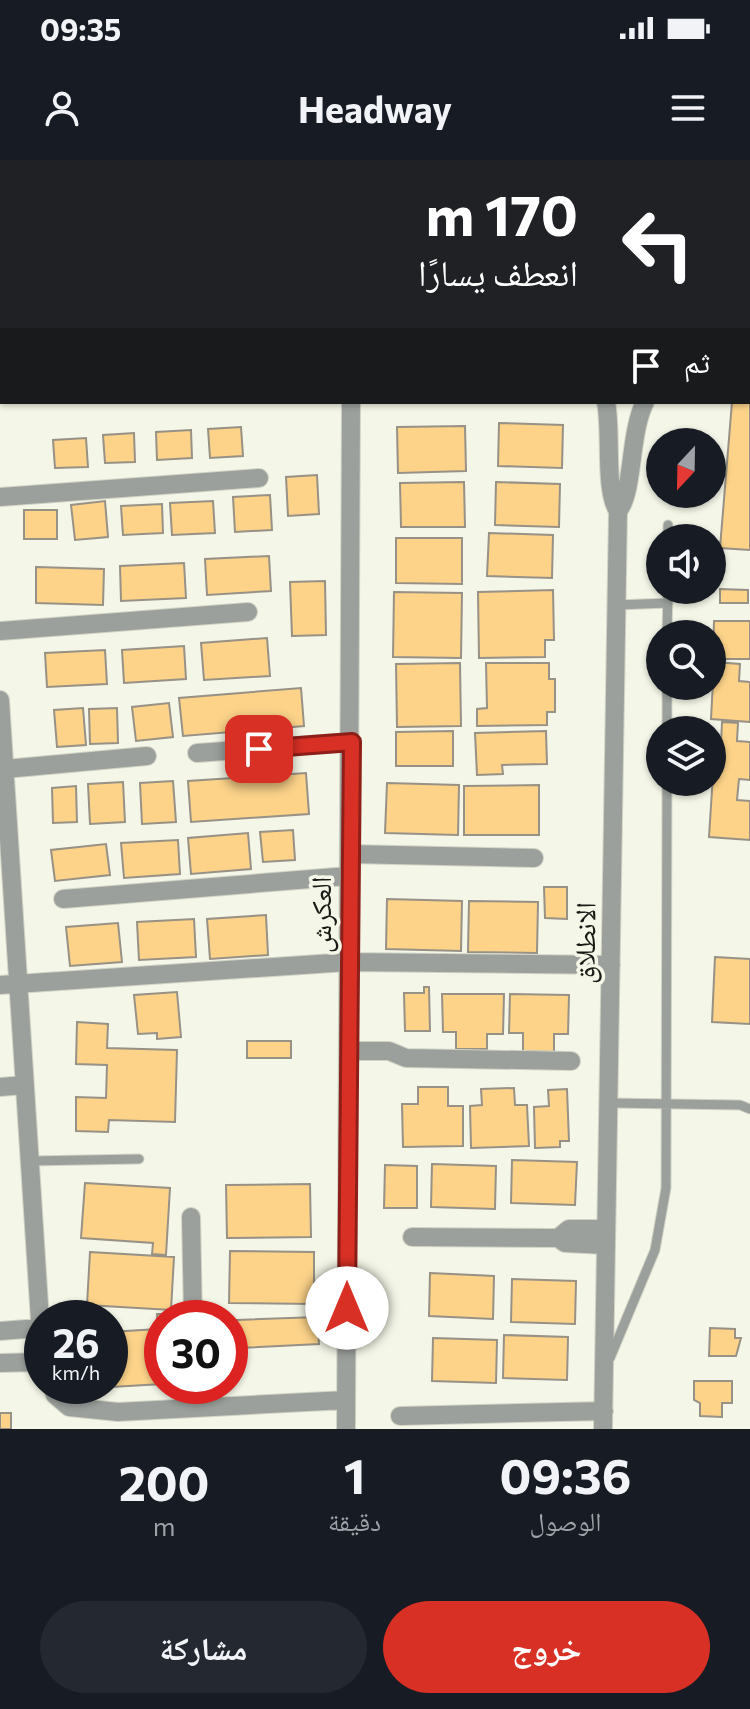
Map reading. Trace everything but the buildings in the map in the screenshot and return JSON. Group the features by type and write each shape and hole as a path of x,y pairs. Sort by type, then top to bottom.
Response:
{"street":[{"name":"العكرش","path":"346,1429 348,876 352,742 351,404"},
{"name":"الانطلاق","path":"604,1420 604,1237 609,1103 618,511 611,496 612,439 606,404"},
{"name":"الانطلاق","path":"618,511 627,494 635,427 644,404"},
{"path":"0,497 259,478"},
{"path":"0,631 248,612"},
{"path":"0,700 5,769 9,984 24,1085 37,1300"},
{"path":"197,753 352,742"},
{"path":"5,769 147,756"},
{"path":"349,854 534,858"},
{"path":"63,899 348,876"},
{"path":"9,984 348,962 611,965"},
{"path":"348,1057 391,1064 406,1058 571,1061"},
{"path":"0,1087 24,1085"},
{"path":"191,1217 193,1300"},
{"path":"412,1237 558,1238 569,1229 604,1237"},
{"path":"0,1331 24,1329"},
{"path":"0,1363 24,1362"},
{"path":"66,1404 69,1407 118,1412 346,1400"},
{"path":"400,1416 604,1420"}],"lane":[{"path":"617,605 646,604"},
{"name":"الانطلاق","path":"604,1376 660,1229 666,1188 667,796"},
{"path":"609,1103 740,1105 750,1109"},
{"path":"29,1161 139,1159"}],"route":[{"path":"259,749 352,742 348,876 347,1308"}]}
